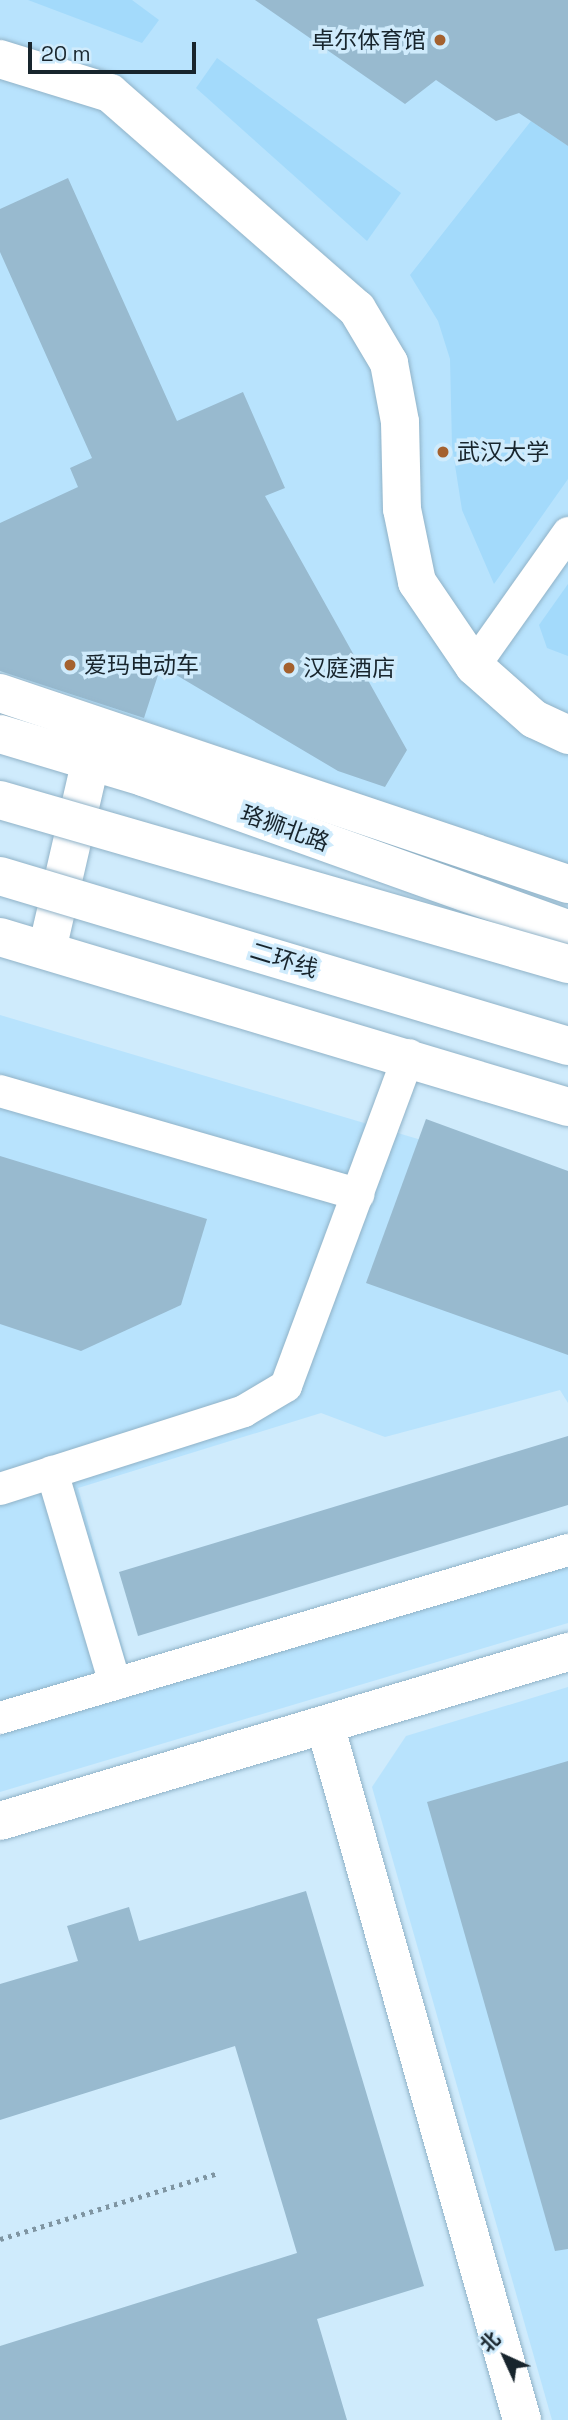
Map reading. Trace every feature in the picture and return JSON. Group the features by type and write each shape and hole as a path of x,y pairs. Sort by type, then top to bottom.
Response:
{"main road":[{"path":"0,59 110,93 357,309 389,363 400,422 402,509 417,582 474,666 534,719 568,735"},
{"path":"0,693 568,884"},
{"name":"珞狮北路","path":"0,734 91,760 568,929"},
{"path":"47,950 91,760"},
{"path":"0,800 568,964"},
{"name":"二环线","path":"0,876 568,1045"},
{"path":"0,936 183,995 409,1055 568,1107"},
{"path":"0,1821 568,1652"},
{"path":"325,1725 522,2420"}],"lane":[{"path":"474,666 568,533"},
{"path":"0,1489 244,1411 286,1386 409,1055"},
{"path":"0,1091 358,1194"},
{"path":"52,1472 115,1684"},
{"path":"0,1718 568,1550"}],"path":[{"path":"0,2239 215,2174"}],"shaded area":[{"name":"武汉大学","path":"0,0 568,0 568,865 0,671"},
{"path":"28,0 132,0 159,20 142,43"},
{"path":"217,58 401,193 367,241 196,88"},
{"path":"531,121 568,146 568,479 494,584 462,510 452,446 450,359 438,321 410,275"},
{"path":"568,584 568,656 547,648 539,625"},
{"path":"0,1015 418,1139 568,1171 568,1403 560,1390 385,1437 321,1413 78,1488 128,1666 568,1537 568,1623 0,1792"},
{"path":"568,1687 568,2420 552,2420 372,1787 406,1736"}],"building":[{"name":"卓尔体育馆","path":"255,0 568,0 568,146 519,113 496,121 436,80 405,104"},
{"path":"68,178 177,421 243,392 285,488 265,496 407,750 385,787 338,771 161,666 144,718 0,671 0,523 78,487 70,468 92,458 0,252 0,209"},
{"path":"426,1119 568,1171 568,1355 366,1283"},
{"path":"0,1156 207,1219 181,1305 81,1351 0,1324"},
{"path":"568,1436 568,1505 138,1636 119,1572"},
{"path":"568,1761 568,2249 555,2251 427,1802"},
{"path":"306,1891 424,2286 317,2319 347,2420 0,2420 0,2346 297,2253 235,2046 0,2120 0,1984 78,1961 67,1926 129,1907 139,1941"}],"place":[{"name":"卓尔体育馆","path":"440,40"},
{"name":"武汉大学","path":"443,452"},
{"name":"爱玛电动车","path":"70,665"},
{"name":"汉庭酒店","path":"289,668"}]}
